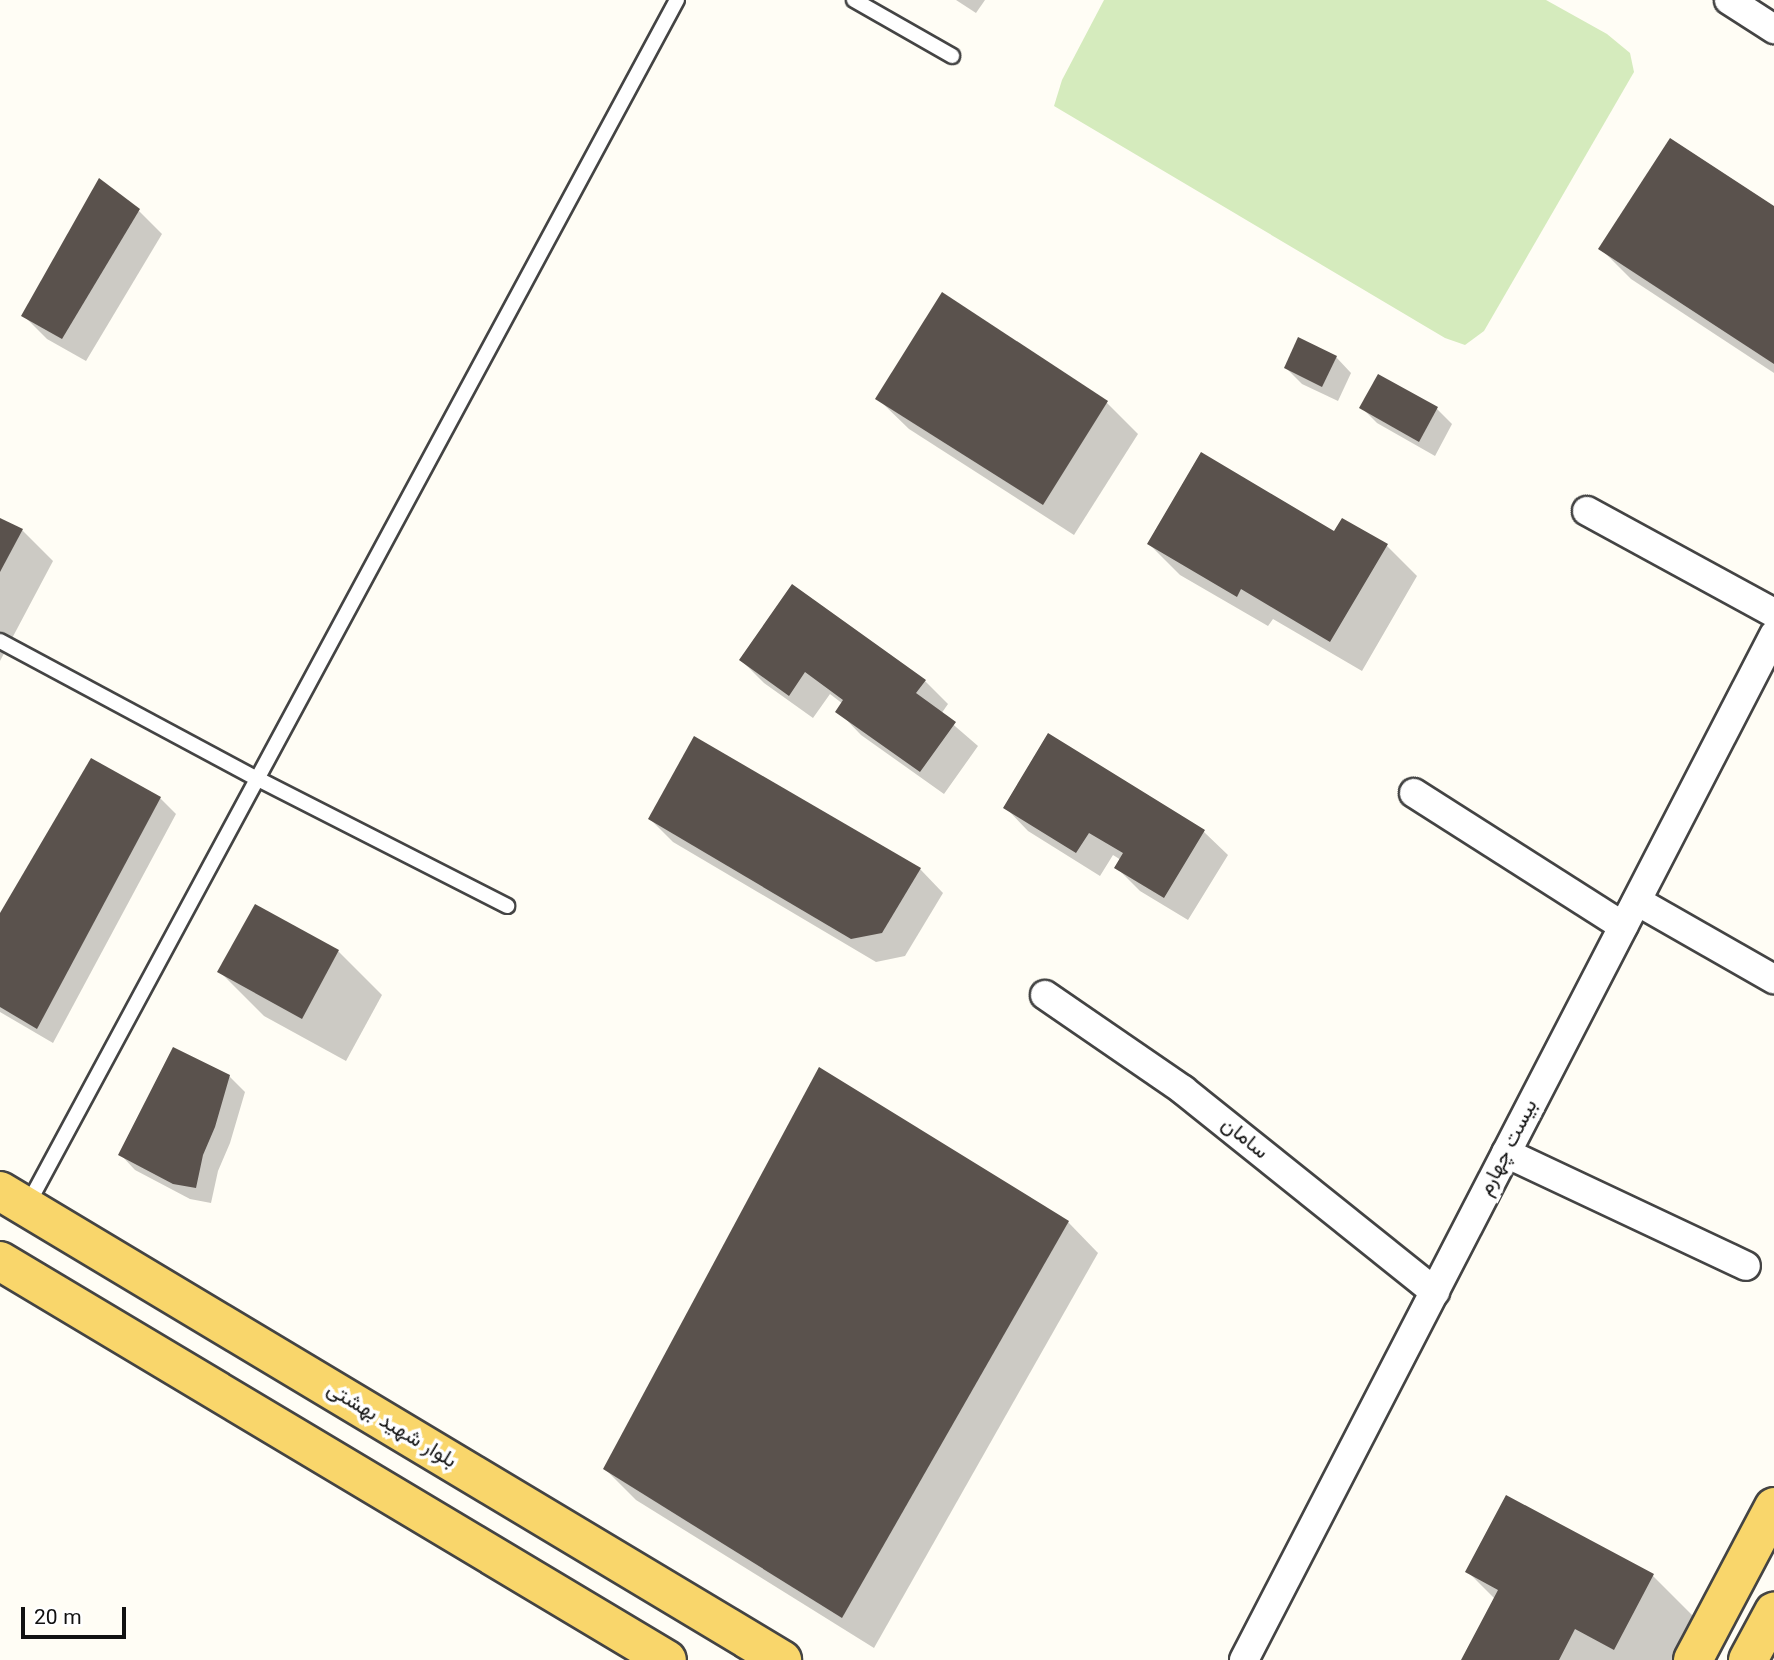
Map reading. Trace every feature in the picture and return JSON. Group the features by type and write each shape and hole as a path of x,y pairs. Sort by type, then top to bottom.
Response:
{"main road":[{"name":"بلوار شهید بهشتی","path":"13,1199 782,1660"},
{"path":"0,1261 667,1660"},
{"path":"1693,1660 1774,1507"},
{"path":"1748,1660 1774,1612"}],"street":[{"path":"1729,0 1774,29"},
{"path":"1587,511 1774,613"},
{"name":"بیست چهارم","path":"1244,1660 1774,635"},
{"path":"1414,793 1623,926"},
{"path":"1637,901 1774,979"},
{"name":"سامان","path":"1045,995 1183,1090 1435,1292"},
{"path":"1506,1153 1746,1266"}],"lane":[{"path":"13,1199 256,778 677,0"},
{"path":"854,0 952,56"},
{"path":"0,641 256,778 507,906"}],"green space":[{"path":"1104,0 1546,0 1607,34 1630,53 1634,72 1484,331 1465,345 1445,338 1054,106 1062,80"}],"building":[{"path":"1670,138 1774,206 1774,364 1598,249"},
{"path":"99,178 140,209 62,339 21,316"},
{"path":"942,292 1108,401 1043,505 875,399"},
{"path":"1298,337 1337,356 1322,387 1284,368"},
{"path":"1378,374 1438,407 1419,442 1359,408"},
{"path":"1201,452 1334,531 1342,518 1388,544 1330,642 1241,589 1237,597 1147,544"},
{"path":"0,518 23,529 0,572"},
{"path":"792,584 926,680 916,693 956,722 920,772 835,712 843,700 805,672 789,696 739,660"},
{"path":"1048,733 1205,830 1164,898 1114,868 1123,853 1089,833 1076,853 1003,808"},
{"path":"694,736 921,868 882,933 851,939 648,819"},
{"path":"91,758 161,797 37,1029 0,1007 0,913"},
{"path":"255,904 339,950 302,1019 217,972"},
{"path":"173,1047 230,1075 215,1127 203,1155 196,1188 173,1184 118,1155"},
{"path":"819,1067 1069,1221 842,1618 603,1469"},
{"path":"1506,1495 1654,1574 1614,1650 1575,1629 1559,1660 1461,1660 1498,1590 1465,1572"}]}
